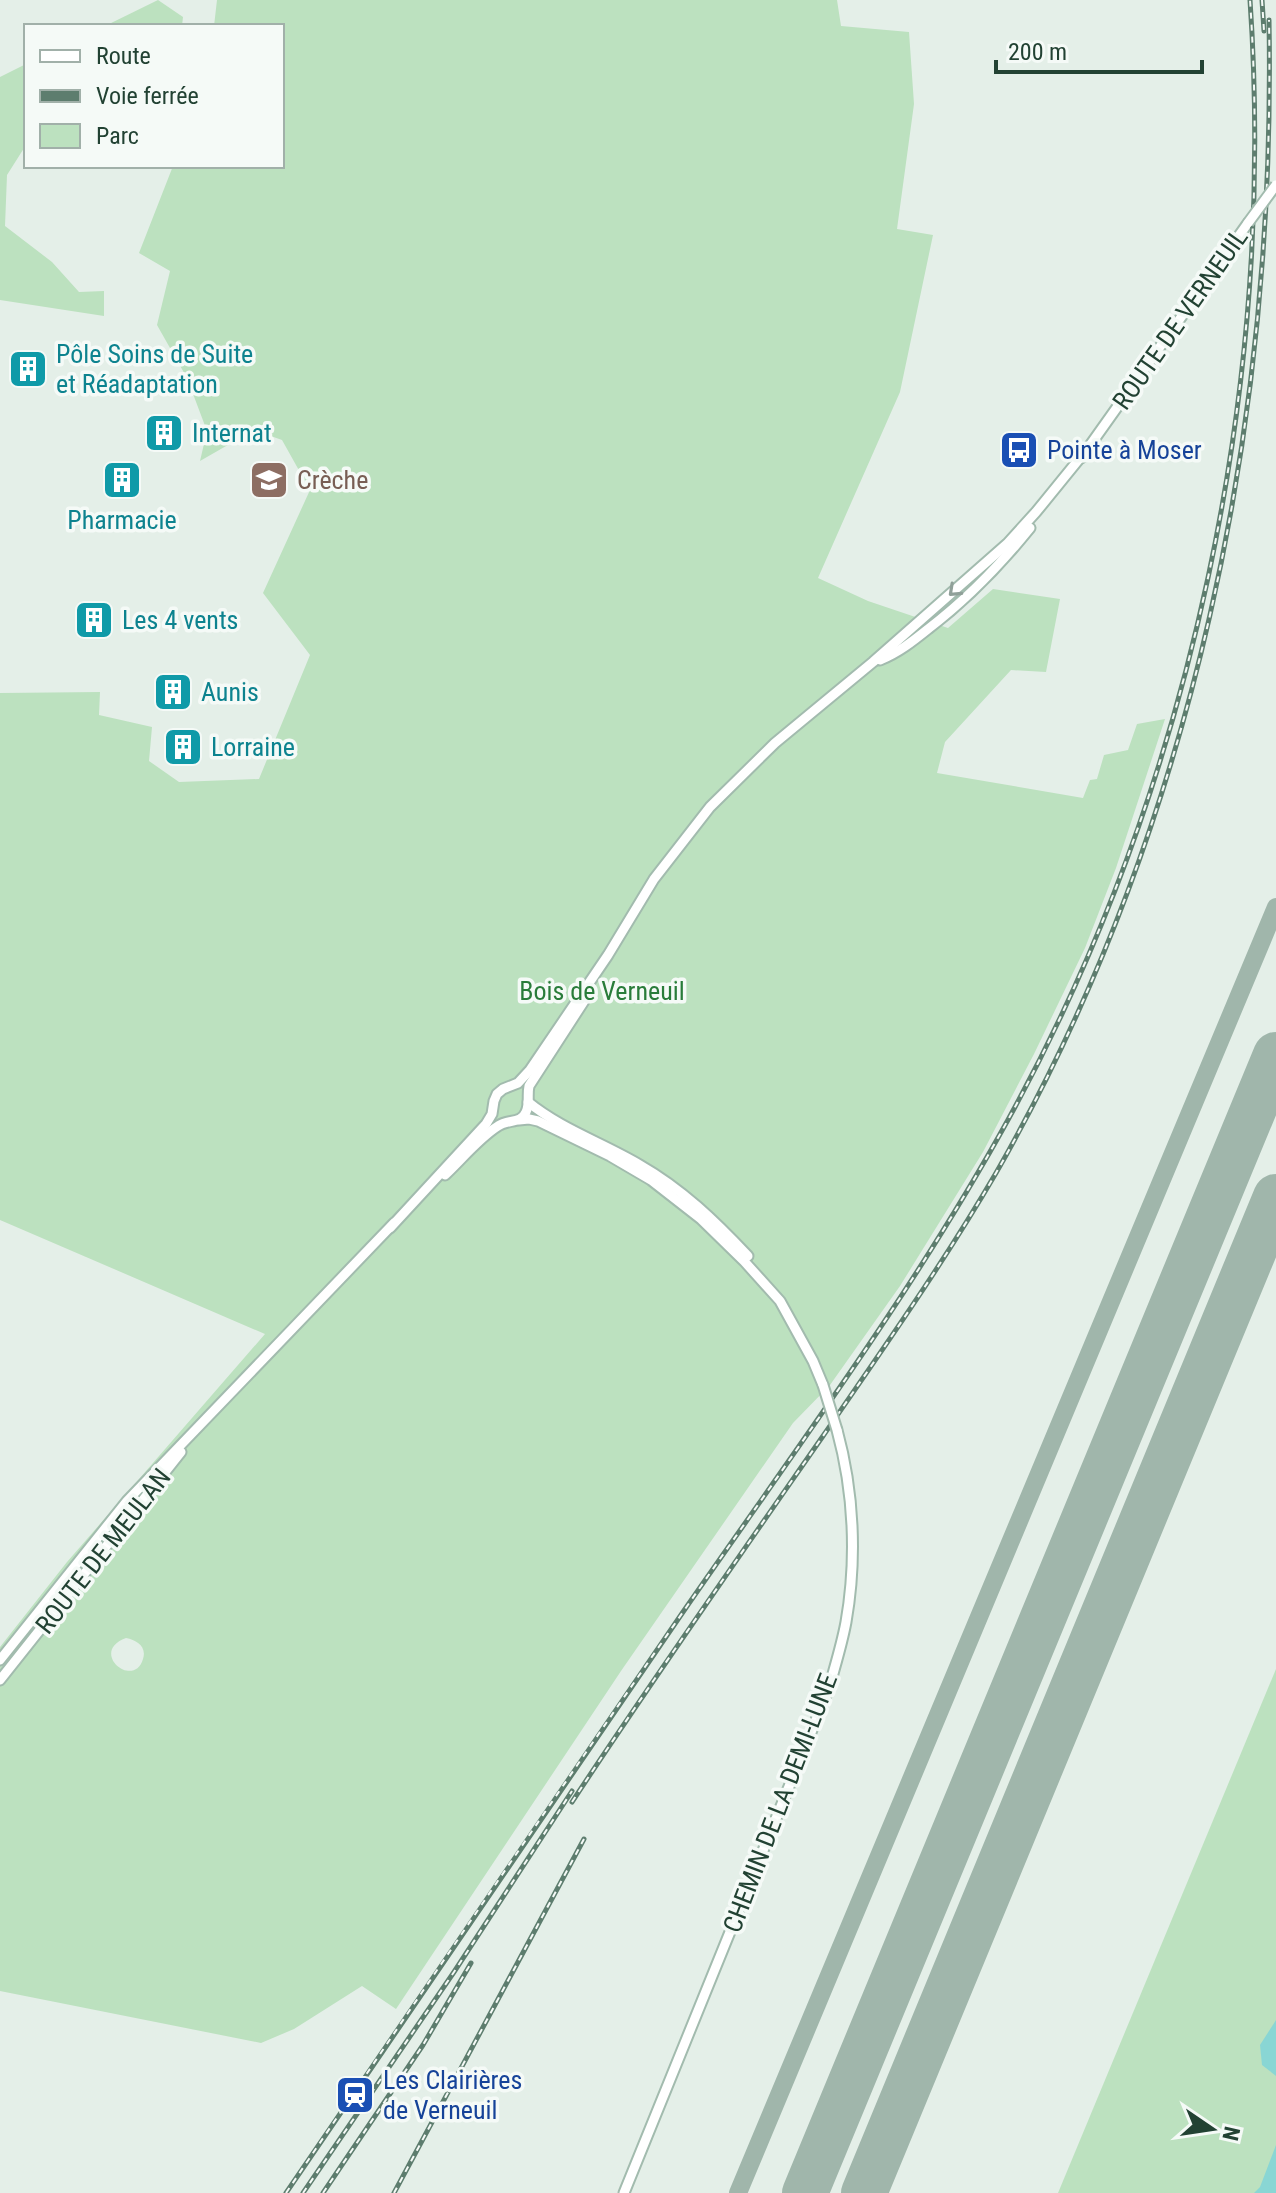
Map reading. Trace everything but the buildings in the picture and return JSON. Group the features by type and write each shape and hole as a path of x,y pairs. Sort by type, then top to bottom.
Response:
{"main road":[{"name":"ROUTE DE VERNEUIL","path":"508,1087 518,1083 530,1070 608,955 654,879 710,807 775,743 873,662 893,654 913,640 969,594 1003,560 1037,520 1276,185"},
{"name":"ROUTE DE VERNEUIL","path":"527,1100 531,1082 578,1013 608,955"},
{"path":"527,1100 527,1111 515,1121 498,1117 493,1106 497,1094 508,1087 519,1090 548,1117 632,1160 670,1184 708,1215 751,1259 780,1301"},
{"name":"ROUTE DE MEULAN","path":"0,1660 127,1501 390,1228 486,1124 493,1106"},
{"name":"ROUTE DE MEULAN","path":"390,1228 501,1124 515,1121"},
{"name":"CHEMIN DE LA DEMI-LUNE","path":"515,1121 538,1121 610,1156 678,1199 719,1235 780,1301 813,1361 837,1430 849,1481 852,1574 846,1622 829,1688 624,2193"},
{"name":"ROUTE DE MEULAN","path":"0,1680 205,1421"}],"green space":[{"path":"158,0 183,17 182,24 109,24"},
{"name":"Bois de Verneuil","path":"217,0 837,0 841,26 909,32 914,104 897,229 933,235 900,392 818,578 868,601 948,628 993,589 1060,599 1046,672 1011,670 945,742 937,773 1083,798 1090,780 1097,779 1104,755 1128,750 1137,724 1165,719 1116,868 1085,948 983,1152 900,1286 830,1385 793,1423 621,1671 396,2009 362,1986 294,2029 261,2043 0,1991 0,1647 67,1562 265,1334 0,1220 0,693 100,692 99,715 152,727 149,761 179,782 259,779 310,655 263,593 310,490 282,440 254,430 200,461 207,431 187,378 157,325 170,271 139,253 172,168 284,168 284,24 214,24","holes":["126,1638 137,1642 144,1651 143,1659 138,1668 124,1670 112,1659 111,1652 115,1644"]},
{"path":"24,65 24,148 7,175 5,226 52,262 79,292 104,291 104,316 0,300 0,77"},
{"path":"1276,1669 1276,2193 1058,2193"}],"water":[{"path":"1276,2020 1276,2076 1262,2065 1260,2045"},
{"path":"1276,2145 1276,2193 1254,2193 1260,2187"}],"taxiway":[{"path":"738,2193 1276,907"}],"runway":[{"path":"805,2193 1276,1055"},
{"path":"864,2193 1276,1197"}],"railway":[{"path":"286,2193 533,1829 894,1308 1009,1118 1073,989 1128,856 1173,718 1208,577 1234,433 1249,289 1255,144 1250,0"},
{"path":"1262,0 1264,31"},
{"path":"572,1802 890,1339 976,1207 1065,1040 1124,902 1172,761 1210,616 1238,469 1257,320 1267,170 1269,20"},
{"path":"303,2193 454,1972 572,1791"},
{"path":"394,2193 584,1839"},
{"path":"323,2193 423,2045 471,1963"}],"place":[{"name":"Pôle Soins de Suite et Réadaptation","path":"28,369"},
{"name":"Internat","path":"164,433"},
{"name":"Pointe à Moser","path":"1019,450"},
{"name":"Pharmacie","path":"122,480"},
{"name":"Crèche","path":"269,480"},
{"name":"Les 4 vents","path":"94,620"},
{"name":"Aunis","path":"173,692"},
{"name":"Lorraine","path":"183,747"},
{"name":"Les Clairières de Verneuil","path":"355,2095"}]}
